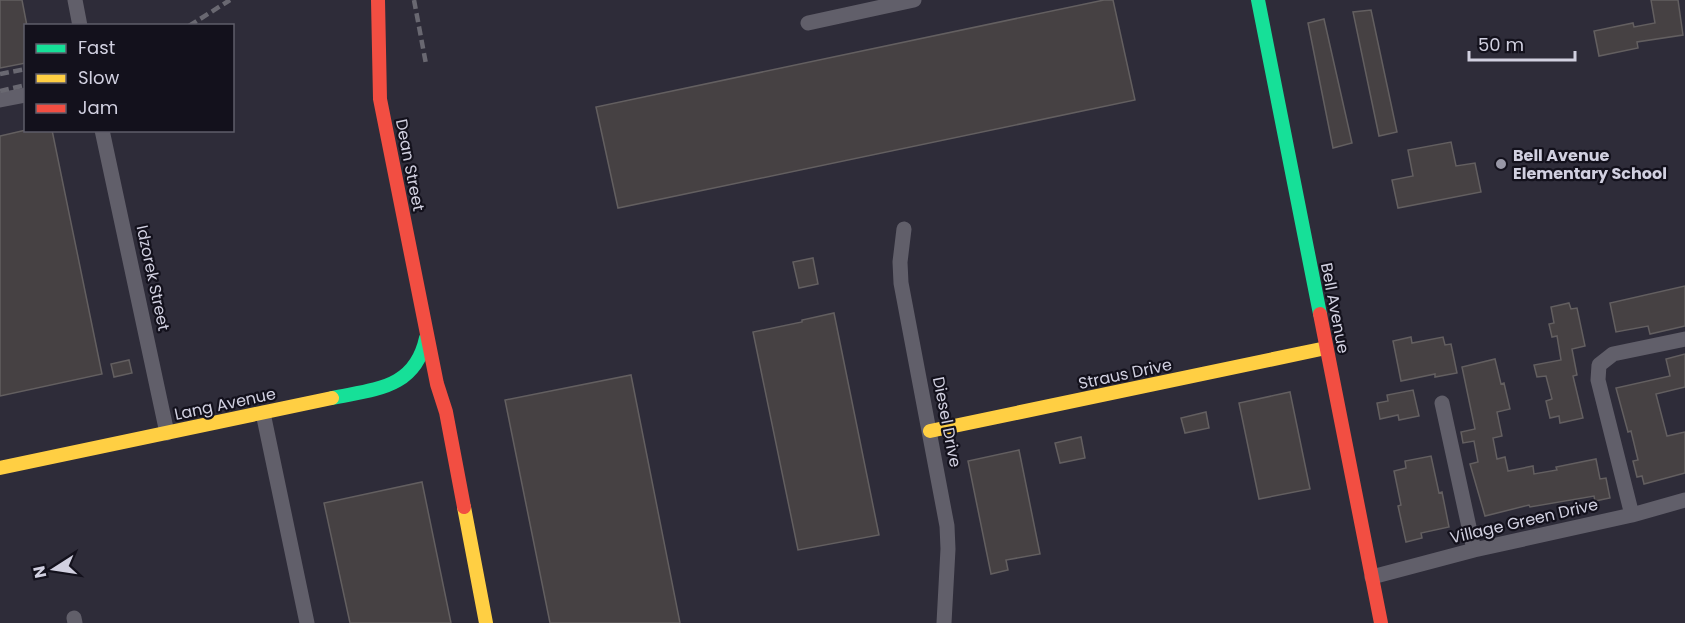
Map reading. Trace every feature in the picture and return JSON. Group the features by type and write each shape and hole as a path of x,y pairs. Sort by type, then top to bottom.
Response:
{"street":[{"path":"75,0 80,24"},
{"name":"Dean Street","path":"378,0 380,99 437,384 446,412 486,623"},
{"path":"808,23 914,0"},
{"name":"Bell Avenue","path":"1258,0 1381,623"},
{"path":"0,100 24,95"},
{"name":"Idzorek Street","path":"102,132 167,433"},
{"name":"Diesel Drive","path":"904,229 900,262 901,283 947,526 944,623"},
{"name":"Lang Avenue","path":"0,468 263,413 400,381 412,373 421,360 427,334"},
{"path":"1632,515 1598,380 1599,365 1613,354 1685,339"},
{"name":"Straus Drive","path":"930,431 1326,348"},
{"path":"1442,403 1474,550"},
{"path":"263,413 307,623"},
{"name":"Village Green Drive","path":"1372,578 1474,550 1632,515 1685,500"}],"building":[{"path":"0,0 22,0 27,24 24,24 24,63 0,68"},
{"path":"1104,0 1113,0 1135,100 618,208 596,107"},
{"path":"1651,0 1678,0 1683,35 1637,42 1638,48 1599,56 1594,31 1633,23 1634,27 1655,23"},
{"path":"1371,10 1397,132 1379,136 1353,12"},
{"path":"1324,19 1352,143 1333,148 1308,23"},
{"path":"24,130 52,132 102,374 0,396 0,136"},
{"path":"1451,142 1456,166 1475,163 1481,192 1398,208 1392,180 1413,176 1408,150"},
{"path":"813,258 818,284 799,288 793,262"},
{"path":"1685,286 1685,326 1650,334 1648,326 1616,332 1610,303"},
{"path":"1569,303 1571,309 1577,308 1585,346 1572,349 1577,375 1573,376 1583,418 1560,423 1559,416 1550,418 1546,401 1552,399 1546,376 1537,377 1534,365 1561,360 1557,336 1552,337 1549,324 1554,323 1551,307"},
{"path":"834,313 879,535 798,550 753,332"},
{"path":"1411,337 1412,343 1443,337 1445,345 1451,344 1457,373 1435,377 1435,374 1401,381 1393,341"},
{"path":"1685,354 1685,387 1656,394 1667,436 1685,432 1685,473 1644,484 1642,476 1637,477 1633,461 1638,460 1616,388 1670,376 1666,359"},
{"path":"1495,359 1510,409 1497,412 1502,436 1493,438 1497,459 1505,457 1508,471 1533,466 1534,474 1596,459 1600,479 1606,478 1610,498 1595,501 1594,496 1530,507 1529,505 1485,516 1470,464 1478,462 1474,441 1463,443 1461,432 1475,429 1462,367"},
{"path":"129,360 132,373 114,377 111,364"},
{"path":"631,375 680,623 550,623 505,400"},
{"path":"1413,390 1419,416 1399,420 1398,415 1380,419 1377,403 1388,401 1387,395"},
{"path":"1290,392 1310,489 1259,499 1239,403"},
{"path":"1206,412 1209,428 1185,433 1181,418"},
{"path":"1081,437 1085,458 1060,463 1055,443"},
{"path":"1019,450 1040,554 1006,560 1008,570 991,574 968,461"},
{"path":"1431,456 1439,493 1442,492 1449,527 1421,533 1422,538 1406,542 1398,506 1401,505 1394,471 1406,468 1405,461"},
{"path":"422,482 451,623 350,623 324,503"}],"railway":[{"path":"192,24 230,0"},
{"path":"414,0 426,64"},
{"path":"0,74 24,69"},
{"path":"0,91 24,85"}],"traffic: fast":[{"path":"1258,0 1320,314"},
{"path":"332,398 378,389 403,377 413,368 421,355 426,338"}],"traffic: slow":[{"path":"930,431 1326,348"},
{"path":"0,468 332,398"},
{"path":"464,507 486,623"}],"traffic: jam":[{"path":"378,0 380,99 464,507"},
{"path":"1320,314 1381,623"}],"place":[{"name":"Bell Avenue Elementary School","path":"1501,164"}]}
